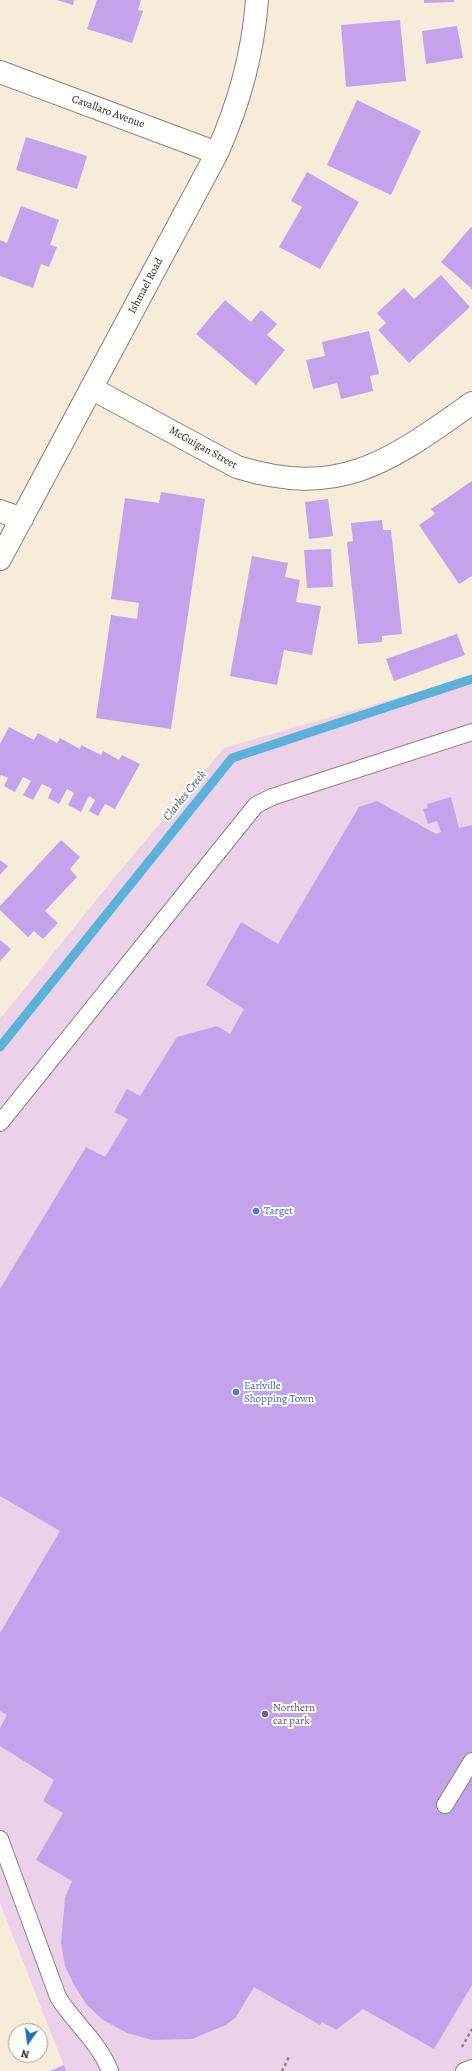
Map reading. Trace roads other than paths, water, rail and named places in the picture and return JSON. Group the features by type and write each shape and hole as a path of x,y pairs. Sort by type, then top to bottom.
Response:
{"street":[{"name":"Ishmael Road","path":"0,559 217,153 239,97 247,71 252,49 258,0"},
{"name":"Cavallaro Avenue","path":"0,72 217,153"},
{"name":"McGuigan Street","path":"91,388 237,467 256,473 291,479 315,479 349,474 388,459 472,403"},
{"path":"0,511 22,519"}],"lane":[{"path":"0,1123 256,805 272,797 472,732"},
{"path":"445,1805 472,1761"},
{"path":"0,1839 58,1997 72,2020 100,2050 110,2071"},
{"path":"464,2071 472,2068"}],"waterway":[{"name":"Clarkes Creek","path":"0,1047 232,758 472,679"}],"place":[{"name":"Target","path":"256,1211"},
{"name":"Earlville Shopping Town","path":"236,1392"},
{"name":"Northern car park","path":"265,1714"}]}
